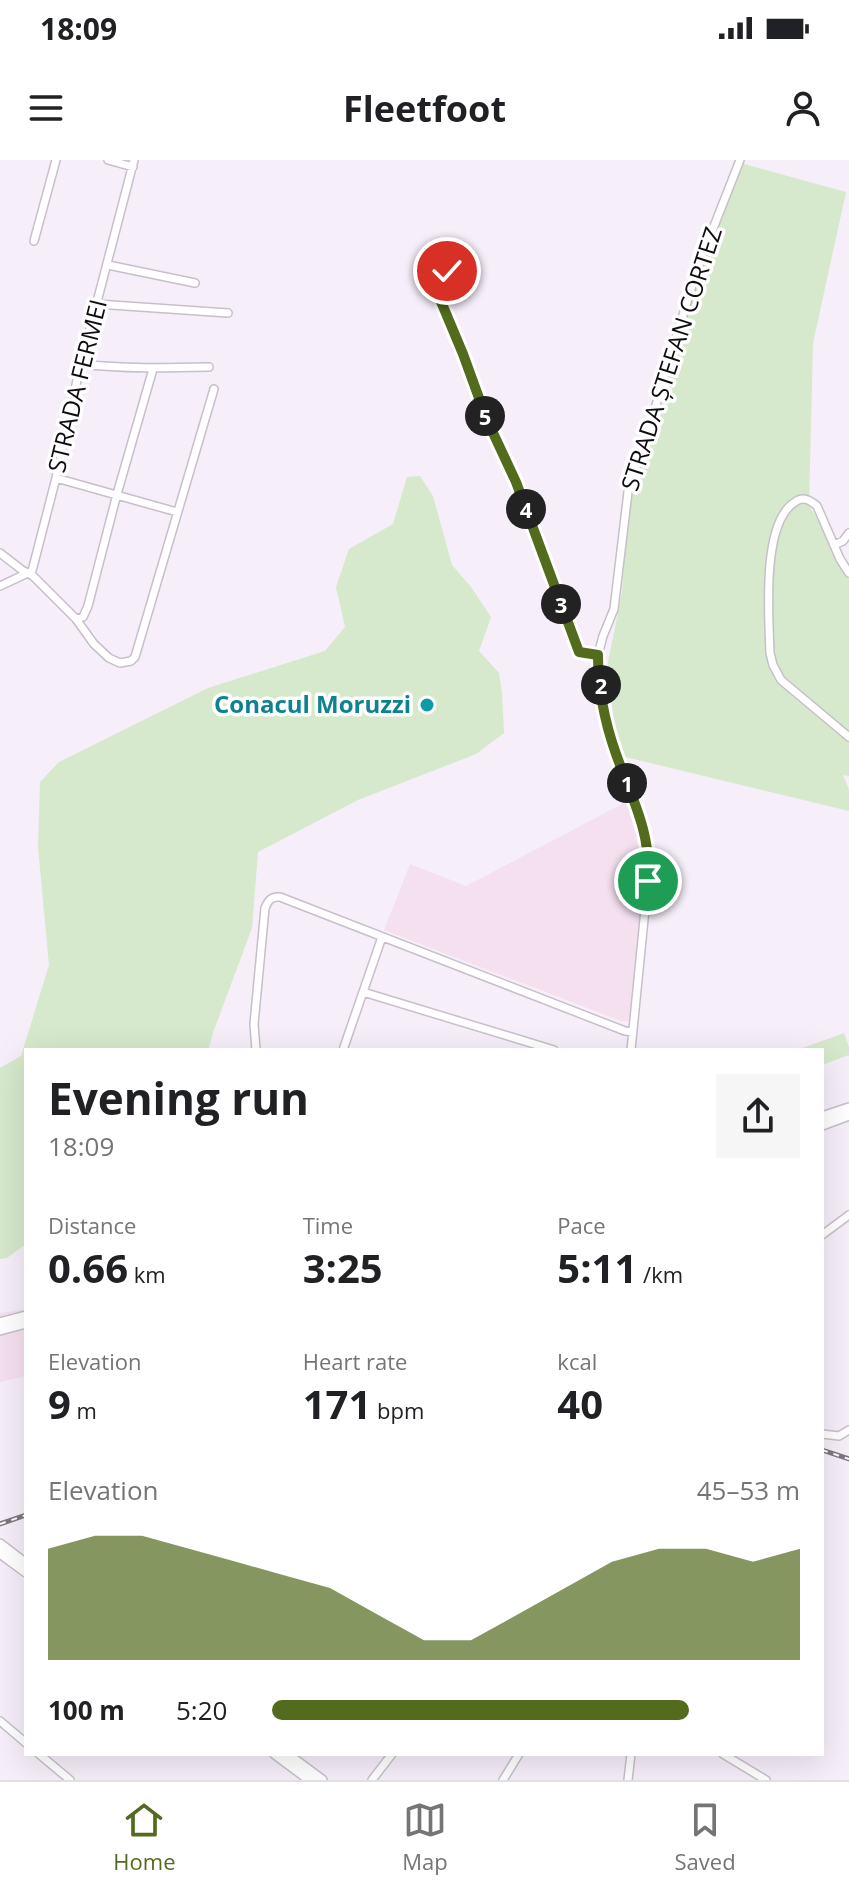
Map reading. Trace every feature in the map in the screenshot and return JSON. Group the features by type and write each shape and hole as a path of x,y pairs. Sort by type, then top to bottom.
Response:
{"main road":[{"path":"824,1116 849,1108"},
{"path":"824,1124 849,1115"},
{"path":"0,1323 24,1317"},
{"path":"0,1330 24,1324"},
{"path":"0,1544 24,1562"},
{"path":"0,1553 24,1571"},
{"path":"278,1756 310,1780"},
{"path":"290,1756 322,1780"}],"street":[{"path":"34,241 56,160"},
{"name":"STRADA FERMEI","path":"28,574 32,571 81,364 134,164 108,160"},
{"name":"STRADA ȘTEFAN CORTEZ","path":"598,655 614,609 628,492 636,462 696,272 740,160"},
{"path":"108,265 195,283"},
{"path":"447,271 437,275 437,292 487,420 516,482 579,652 598,655 607,720 648,847 649,869 631,1048"},
{"path":"97,304 228,313"},
{"path":"81,364 110,368 209,367"},
{"path":"76,619 83,617 88,606 153,369"},
{"path":"0,553 33,576 109,658 120,663 131,661 135,657 214,389"},
{"path":"56,478 177,512"},
{"path":"849,573 817,506 810,500 800,499 791,503 778,525 770,562 770,653 781,680 849,737"},
{"path":"834,545 843,541 849,533"},
{"path":"0,586 28,574"},
{"path":"256,1048 254,1024 265,908 270,898 280,897 633,1032"},
{"path":"344,1048 382,937"},
{"path":"363,992 547,1048"},
{"path":"824,1234 849,1215"},
{"path":"824,1434 839,1436 849,1430"},
{"path":"0,1721 24,1741"},
{"path":"41,1756 70,1780"},
{"path":"372,1780 390,1756"},
{"path":"503,1780 518,1756"},
{"path":"628,1780 631,1756"},
{"path":"726,1756 766,1780"}],"shaded area":[{"path":"626,802 643,852 644,870 629,1021 621,1021 384,930 410,864 466,886"},
{"path":"24,1309 24,1376 0,1382 0,1313"}],"green space":[{"path":"740,163 846,192 813,343 809,506 849,579 849,776 843,775 849,790 849,811 617,755 608,662 622,592 628,492"},
{"path":"420,476 433,496 452,565 491,617 479,651 499,673 504,733 476,754 358,800 258,852 252,928 209,1048 24,1048 24,1245 7,1258 0,1259 0,1068 21,1056 49,965 38,847 40,782 59,762 208,688 325,651 345,627 336,587 349,549 393,524 407,477"},
{"path":"844,1033 849,1055 824,1064 824,1048 803,1048"}],"railway":[{"path":"824,1451 849,1459"},
{"path":"0,1524 24,1516"}],"place":[{"name":"Conacul Moruzzi","path":"427,705"}],"route":[{"path":"447,271 437,275 437,292 487,420 516,482 579,652 598,655 607,720 648,847 648,881"}]}
